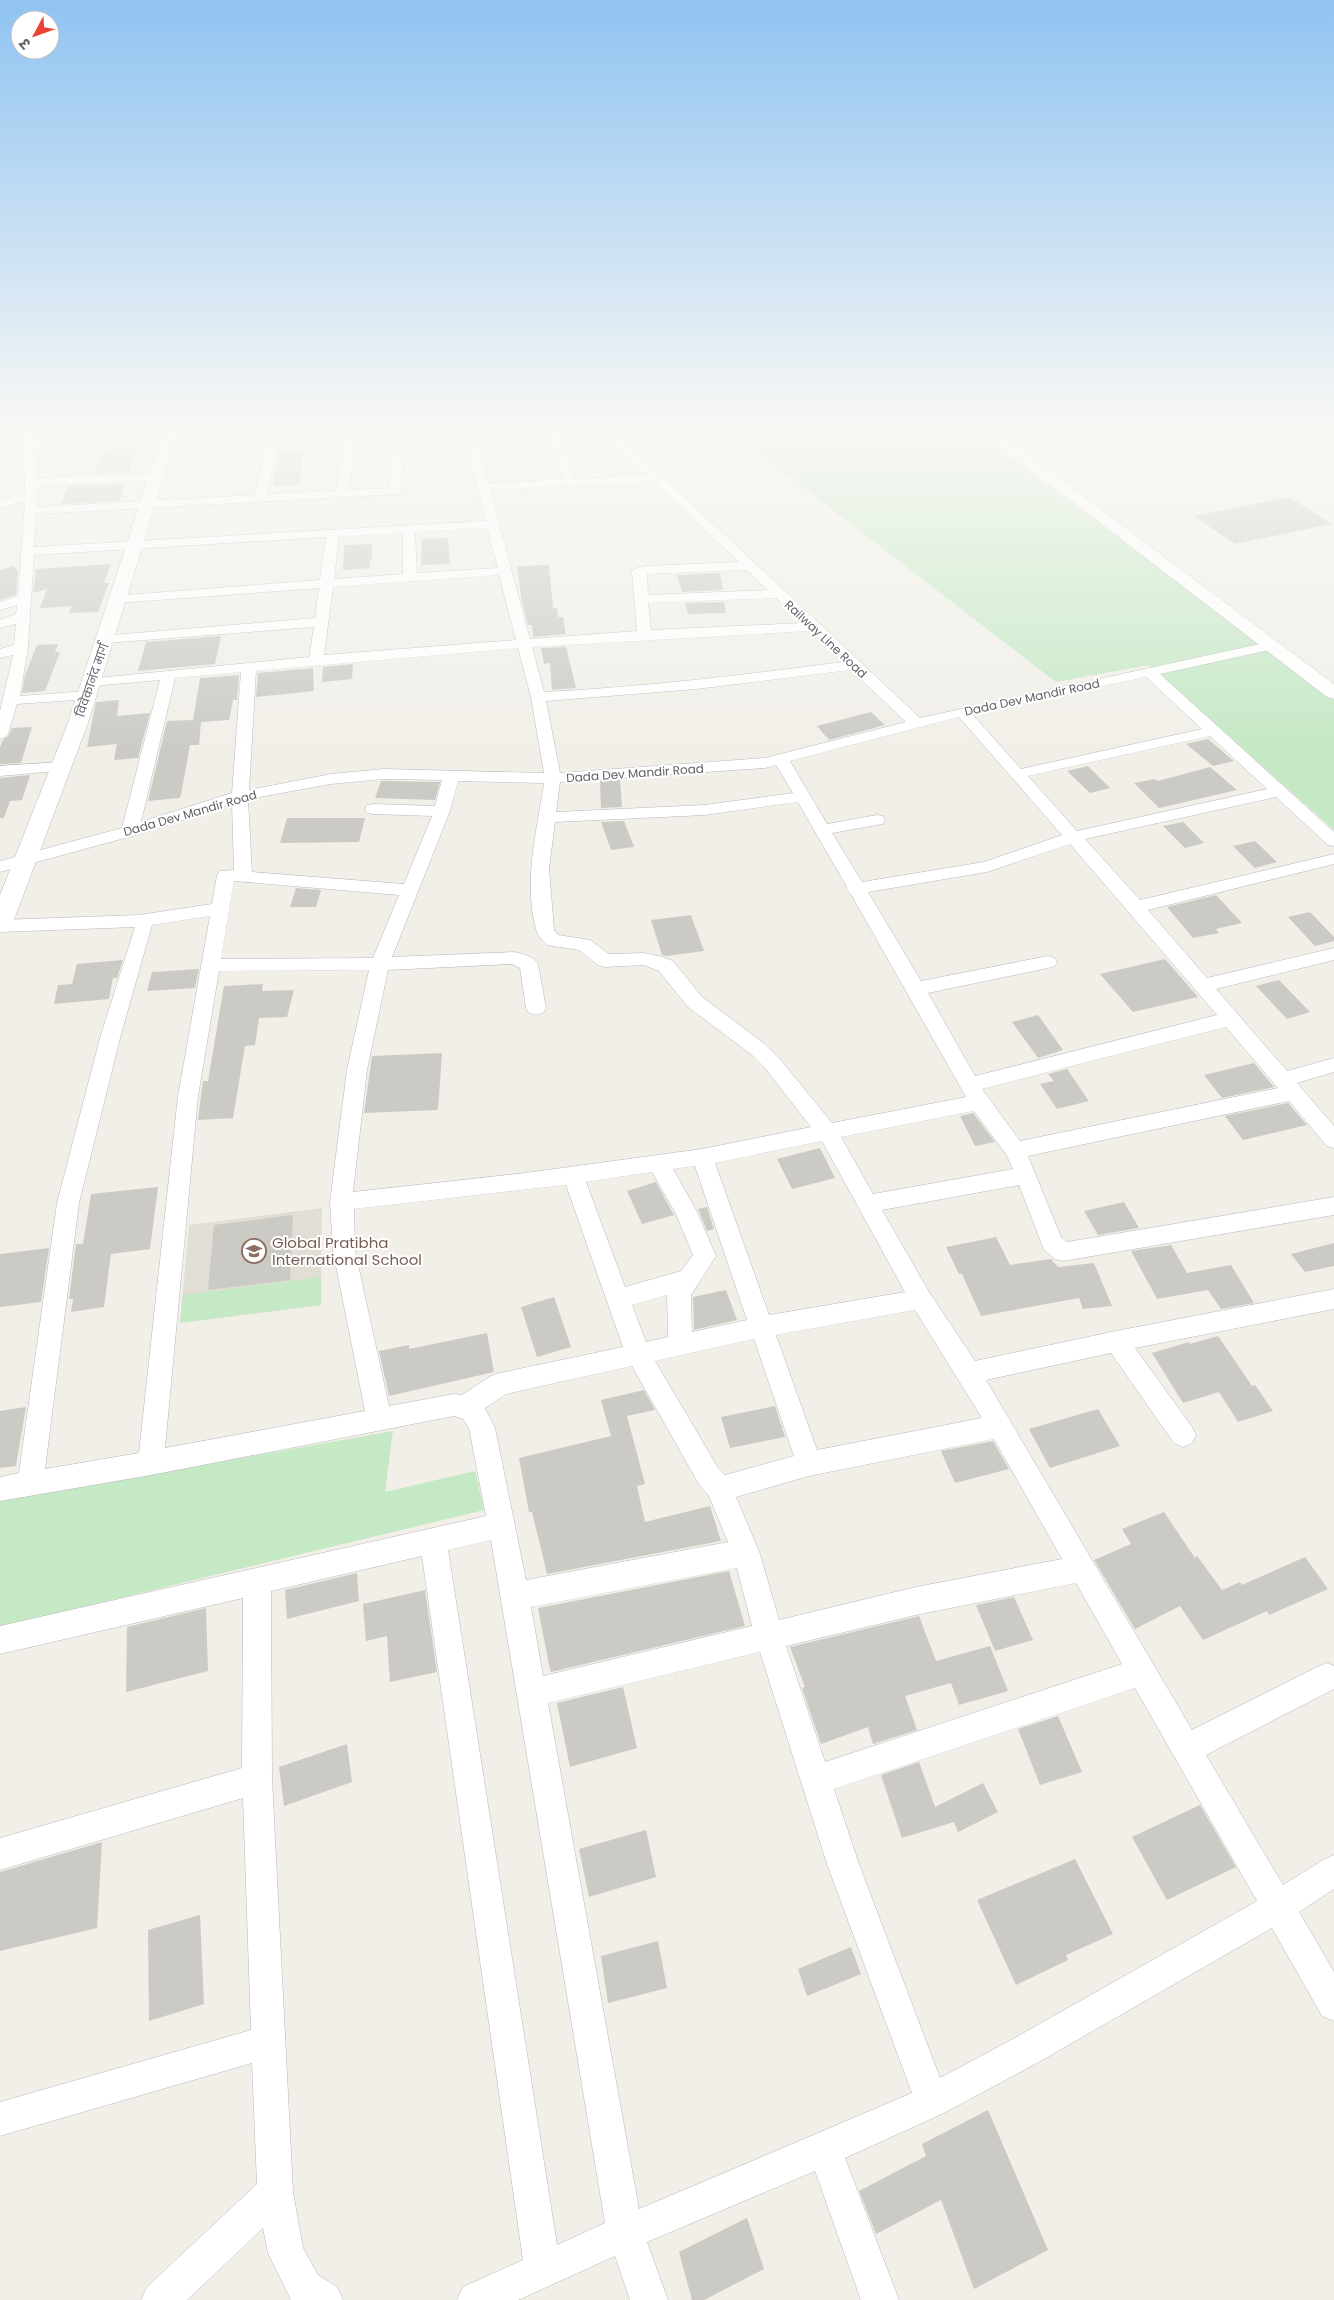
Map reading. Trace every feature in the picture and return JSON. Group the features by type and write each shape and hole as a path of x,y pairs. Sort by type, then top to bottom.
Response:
{"street":[{"path":"0,734 12,698 21,647 29,537"},
{"name":"विवेकानंद मार्ग","path":"0,925 62,767 90,688 138,537"},
{"path":"28,552 291,537"},
{"path":"316,661 333,537"},
{"path":"409,537 410,577"},
{"path":"495,537 538,697 553,778 549,818 540,868 542,909 549,937 560,942 584,944 605,961 644,959 656,961 666,966 706,1013 759,1050 772,1063 827,1132 921,1299 969,1373 1334,2004"},
{"name":"Railway Line Road","path":"719,537 916,724"},
{"path":"1127,537 1334,693"},
{"path":"644,636 642,599 637,575 642,571 749,566"},
{"path":"118,600 504,571"},
{"path":"642,599 779,594"},
{"path":"727,595 736,630"},
{"path":"0,606 25,598"},
{"path":"0,624 22,617"},
{"path":"106,639 321,622"},
{"path":"12,698 22,701 169,675 316,661 524,643 814,627"},
{"name":"Dada Dev Mandir Road","path":"0,866 130,830 240,796 331,779 384,774 452,774 553,778 666,771 781,760 962,712 1269,646"},
{"path":"0,654 21,647"},
{"path":"538,697 620,693 703,685 854,665"},
{"path":"243,876 240,796 249,668"},
{"path":"1148,671 1334,841"},
{"path":"130,830 169,675"},
{"path":"962,712 1135,907 1334,1140"},
{"path":"1018,774 1213,731"},
{"path":"781,760 855,889 916,989 975,1094 1015,1150 1052,1242 1063,1252 1334,1206"},
{"path":"0,771 62,767"},
{"path":"379,1420 344,1251 341,1202 357,1070 380,964 408,890 442,811 452,774"},
{"path":"855,889 987,867 1073,837 1279,791"},
{"path":"549,818 664,813 675,810 705,810 802,797"},
{"path":"372,809 442,811"},
{"path":"821,830 877,820"},
{"path":"1135,907 1334,859"},
{"path":"151,1463 188,1096 226,875 408,890"},
{"path":"0,925 139,921 220,909"},
{"path":"30,1485 68,1203 110,1038 142,935 144,926 139,921"},
{"path":"1201,986 1334,954"},
{"path":"210,965 380,964 514,958 529,964 536,1008"},
{"path":"916,989 1048,962"},
{"path":"341,1202 702,1158 827,1132 975,1094 1229,1019"},
{"path":"1015,1150 1288,1086 1334,1065"},
{"path":"702,1158 808,1464"},
{"path":"658,1163 685,1210 705,1256 679,1293 681,1345"},
{"path":"573,1175 638,1354 709,1477 720,1489 730,1518 747,1554 769,1636 844,1864 932,2101"},
{"path":"866,1204 1026,1175"},
{"path":"619,1299 689,1279"},
{"path":"466,1406 500,1384 762,1327 921,1299"},
{"path":"969,1373 1116,1341 1334,1299"},
{"path":"1116,1341 1184,1435"},
{"path":"0,1489 151,1463 454,1405 466,1406 476,1414 482,1428 515,1596 625,2233 648,2300"},
{"path":"720,1489 808,1464 1000,1426"},
{"path":"0,1640 501,1525"},
{"path":"433,1541 543,2270"},
{"path":"515,1596 722,1556 747,1554"},
{"path":"531,1692 916,1601 1082,1568"},
{"path":"257,1581 257,1778 275,2192 286,2253 305,2288 324,2300"},
{"path":"816,1780 1142,1671"},
{"path":"1186,1748 1327,1676"},
{"path":"0,1854 257,1778"},
{"path":"476,2300 625,2233 911,2112 1025,2051 1278,1907 1334,1871"},
{"path":"0,2119 267,2042"},
{"path":"824,2148 880,2300"},
{"path":"160,2300 275,2192"}],"shaded area":[{"name":"Global Pratibha International School","path":"322,1208 321,1305 180,1323 189,1225"}],"green space":[{"path":"868,537 1118,537 1334,698 1334,830 1149,665 1056,682"},
{"path":"321,1277 321,1305 180,1323 183,1295"},
{"path":"393,1431 385,1492 475,1471 484,1510 0,1627 0,1501"}],"building":[{"path":"1225,537 1267,537 1235,544"},
{"path":"448,538 450,564 421,565 422,539"},
{"path":"372,544 372,561 369,561 370,568 343,570 344,545"},
{"path":"111,564 104,583 109,583 98,612 69,613 72,606 40,608 47,589 33,593 36,569"},
{"path":"549,565 553,608 557,608 558,617 563,617 566,634 533,637 532,625 528,625 522,603 517,566"},
{"path":"13,566 18,571 16,595 0,600 0,570"},
{"path":"720,573 723,590 682,592 677,575"},
{"path":"724,602 726,613 688,614 685,603"},
{"path":"221,636 215,664 138,671 146,642"},
{"path":"58,644 55,652 60,652 45,691 22,693 25,675 37,645"},
{"path":"566,647 576,688 552,690 550,663 544,664 541,648"},
{"path":"353,664 352,679 322,682 323,667"},
{"path":"313,668 314,691 256,697 258,673"},
{"path":"239,675 237,700 233,700 229,720 201,722 199,745 190,745 179,798 148,801 167,721 193,720 200,678"},
{"path":"119,700 117,716 150,713 138,758 114,760 117,744 87,747 96,702"},
{"path":"871,712 885,725 829,740 817,726"},
{"path":"32,727 21,763 0,764 0,747 12,728"},
{"path":"1208,739 1234,761 1213,766 1186,744"},
{"path":"1088,766 1110,788 1090,793 1067,771"},
{"path":"1210,767 1237,790 1159,808 1134,783 1155,779 1158,781"},
{"path":"30,775 22,800 10,801 4,818 0,818 0,778"},
{"path":"620,780 622,807 601,808 600,781"},
{"path":"381,781 440,782 435,800 375,798"},
{"path":"287,818 365,818 359,842 280,843"},
{"path":"624,821 634,847 611,850 601,822"},
{"path":"1183,822 1204,843 1185,848 1163,826"},
{"path":"1255,841 1277,862 1255,868 1233,846"},
{"path":"296,888 321,890 316,907 290,907"},
{"path":"1216,895 1242,923 1216,929 1219,933 1193,938 1167,907"},
{"path":"1310,912 1334,937 1334,941 1315,946 1288,917"},
{"path":"691,915 704,951 662,955 651,920"},
{"path":"1165,959 1198,997 1133,1012 1100,974"},
{"path":"123,960 117,978 113,978 109,999 54,1004 58,985 72,984 77,964"},
{"path":"199,969 195,988 147,991 152,972"},
{"path":"1279,980 1310,1012 1287,1019 1256,986"},
{"path":"263,984 262,991 294,990 287,1017 259,1018 255,1045 245,1046 233,1118 198,1120 203,1081 208,1081 224,986"},
{"path":"1038,1015 1063,1050 1038,1058 1012,1022"},
{"path":"442,1053 438,1110 364,1113 372,1056"},
{"path":"1254,1063 1274,1087 1222,1098 1204,1075"},
{"path":"1067,1069 1089,1101 1057,1109 1040,1084 1054,1081 1048,1074"},
{"path":"1288,1103 1307,1125 1243,1140 1225,1116"},
{"path":"973,1113 995,1142 975,1146 960,1116"},
{"path":"820,1148 835,1178 792,1189 777,1159"},
{"path":"656,1182 674,1215 642,1224 627,1191"},
{"path":"158,1187 150,1249 111,1254 104,1307 71,1312 73,1299 69,1299 76,1244 83,1244 91,1194"},
{"path":"1124,1202 1139,1228 1098,1235 1084,1211"},
{"path":"707,1207 714,1229 707,1231 698,1209"},
{"path":"293,1215 290,1280 208,1290 214,1225"},
{"path":"996,1237 1010,1265 1051,1259 1058,1267 1094,1263 1112,1306 1083,1309 1079,1298 981,1316 962,1274 959,1274 946,1247"},
{"path":"1334,1243 1334,1266 1305,1272 1291,1254"},
{"path":"1171,1245 1187,1273 1231,1265 1254,1303 1221,1309 1208,1290 1157,1299 1131,1251"},
{"path":"49,1248 41,1302 0,1307 0,1254"},
{"path":"726,1290 737,1320 694,1330 693,1297"},
{"path":"554,1297 571,1347 537,1357 521,1307"},
{"path":"487,1333 494,1372 389,1396 379,1351 409,1345 409,1349"},
{"path":"1218,1336 1252,1386 1255,1385 1273,1411 1238,1422 1219,1392 1183,1403 1152,1353"},
{"path":"644,1390 655,1410 627,1416 645,1484 637,1486 645,1522 710,1506 721,1541 547,1574 532,1512 529,1512 519,1458 611,1436 601,1400"},
{"path":"775,1406 785,1437 730,1448 721,1417"},
{"path":"26,1407 16,1466 0,1468 0,1411"},
{"path":"1098,1409 1120,1446 1050,1468 1029,1429"},
{"path":"993,1441 1009,1469 955,1483 941,1451"},
{"path":"1164,1512 1195,1558 1197,1556 1222,1590 1240,1582 1242,1585 1305,1557 1328,1589 1269,1615 1267,1611 1203,1640 1180,1606 1135,1629 1094,1560 1131,1544 1122,1529"},
{"path":"729,1571 745,1626 551,1672 538,1608"},
{"path":"357,1573 359,1601 287,1619 285,1590"},
{"path":"425,1590 437,1672 390,1682 387,1636 366,1641 363,1604"},
{"path":"1014,1597 1033,1640 995,1651 976,1605"},
{"path":"206,1608 208,1671 126,1692 127,1627"},
{"path":"919,1616 936,1661 990,1646 1008,1691 959,1705 951,1683 905,1696 917,1730 873,1744 868,1727 821,1744 802,1688 805,1687 790,1647"},
{"path":"623,1687 637,1748 570,1767 557,1703"},
{"path":"1058,1716 1082,1772 1040,1785 1018,1729"},
{"path":"347,1744 352,1782 284,1806 279,1767"},
{"path":"919,1762 935,1807 983,1783 998,1812 958,1832 954,1822 902,1838 881,1775"},
{"path":"1200,1805 1236,1867 1167,1900 1132,1837"},
{"path":"646,1830 656,1877 589,1897 579,1849"},
{"path":"102,1842 97,1928 0,1951 0,1872"},
{"path":"1075,1859 1113,1934 1066,1955 1068,1960 1016,1985 977,1900"},
{"path":"200,1915 204,2004 149,2021 148,1930"},
{"path":"658,1941 667,1988 608,2003 601,1956"},
{"path":"851,1947 861,1974 807,1996 798,1969"},
{"path":"988,2110 1048,2250 974,2289 941,2200 876,2234 859,2191 926,2156 922,2144"},
{"path":"747,2218 764,2269 704,2300 692,2300 679,2252"}],"place":[{"name":"Global Pratibha International School","path":"254,1251"}]}
